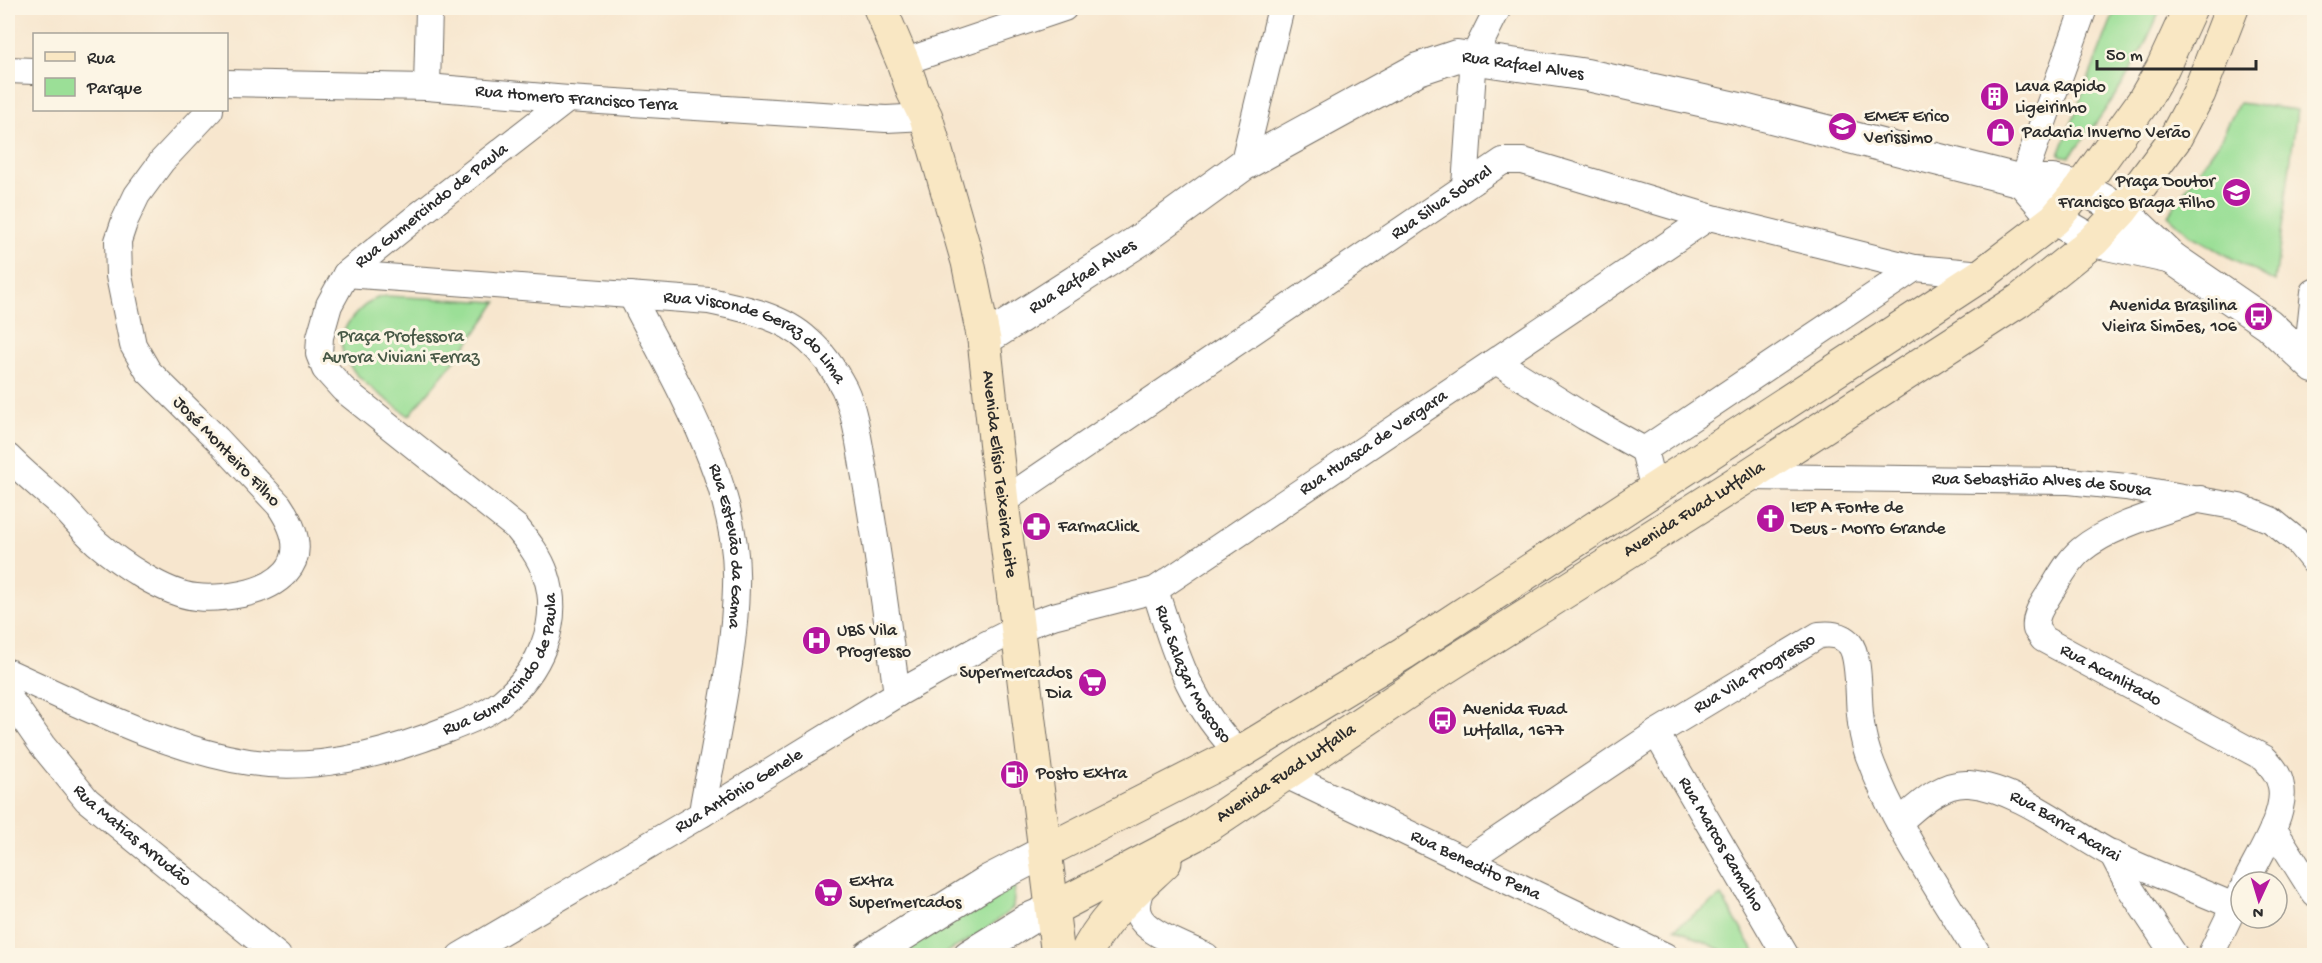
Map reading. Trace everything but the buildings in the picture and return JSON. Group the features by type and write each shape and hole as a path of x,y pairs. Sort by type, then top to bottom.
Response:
{"main road":[{"name":"Avenida Elísio Teixeira Leite","path":"880,8 913,91 926,117 968,262 984,340 1058,956"},
{"name":"Avenida Fuad Lutfalla","path":"1046,851 1239,753 1368,675 1983,274 2055,219 2081,188 2143,102 2162,69 2190,8"},
{"name":"Avenida Fuad Lutfalla","path":"1053,909 1194,835 1441,670 2020,300 2093,241 2122,210 2174,140 2199,93 2232,8"},
{"path":"1368,675 1378,690 1378,712"},
{"path":"1085,956 1113,915 1194,835"}],"street":[{"path":"427,87 429,8"},
{"path":"903,62 1064,8"},
{"path":"1244,165 1281,8"},
{"path":"1465,186 1474,56 1498,8"},
{"path":"2084,8 2022,181 2055,219 2093,241 2172,258 2268,324 2311,362"},
{"name":"Rua Rafael Alves","path":"984,340 1140,240 1244,165 1418,69 1457,56 1474,56 1587,75 1740,109 2022,181 2053,181 2081,188 2122,210 2172,258"},
{"path":"8,70 33,71"},
{"name":"Rua Homero Francisco Terra","path":"229,86 427,87 568,99 886,119 926,117"},
{"name":"Rua Gumercindo de Paula","path":"8,672 101,714 203,753 249,762 293,766 326,763 382,752 419,741 481,716 501,703 524,680 543,652 549,631 551,600 546,574 533,548 518,528 343,389 325,369 319,354 320,337 329,305 346,274 568,99"},
{"name":"José Monteiro Filho","path":"8,457 98,543 135,571 167,588 195,597 230,596 263,587 287,571 294,558 296,545 293,528 287,516 217,439 148,371 133,345 119,276 118,241 137,195 162,161 209,111"},
{"name":"Rua Silva Sobral","path":"1002,502 1503,161 1513,159 1709,217 1915,268 1983,274"},
{"name":"Rua Huasca de Vergara","path":"1019,628 1053,616 1155,590 1709,217"},
{"path":"1644,450 1915,268"},
{"name":"Rua Visconde Geraz do Lima","path":"346,274 709,301 746,309 787,325 808,340 828,362 845,390 856,431 878,549 897,694"},
{"path":"2311,362 2314,292"},
{"name":"Rua Estevão da Gama","path":"631,295 679,390 719,477 731,522 735,556 735,607 724,691 702,814"},
{"path":"1496,361 1644,450 1654,490"},
{"name":"Rua Sebastião Alves de Sousa","path":"1746,477 2069,481 2126,487 2239,507 2271,520 2297,541 2314,562"},
{"name":"Rua Acanlitado","path":"2199,499 2125,526 2080,550 2069,562 2037,616 2036,629 2043,639 2264,758 2275,771 2282,786 2282,803 2273,828 2252,870"},
{"name":"Rua Salazar Moscoso","path":"1155,590 1181,670 1199,705 1239,753"},
{"name":"Rua Antônio Genele","path":"460,956 702,814 897,694 1019,628"},
{"name":"Rua Vila Progresso","path":"1466,861 1656,733 1819,635 1832,634 1851,644 1855,656 1860,716 1868,754 1899,822 1979,956"},
{"name":"Rua Matias Arrudão","path":"8,696 42,745 87,800 278,956"},
{"name":"Rua Marcos Ramalho","path":"1656,733 1786,956"},
{"name":"Rua Benedito Pena","path":"1286,775 1665,956"},
{"name":"Rua Barra Acarai","path":"1899,822 1943,789 1968,784 1995,789 2045,813 2112,854 2229,896"},
{"path":"2273,828 2314,893"},
{"path":"869,956 990,880 1046,851"},
{"path":"2112,854 2130,888 2175,956"},
{"path":"1142,885 1137,902 1140,920 1149,928 1206,956"},
{"path":"969,956 1027,920 1053,909"},
{"path":"2210,956 2229,917"}],"green space":[{"path":"2116,8 2161,8 2143,48 2109,105 2069,157 2059,155"},
{"name":"Praça Doutor Francisco Braga Filho","path":"2239,103 2297,110 2275,282 2190,235 2168,215 2219,142"},
{"name":"Praça Professora Aurora Viviani Ferraz","path":"387,296 497,302 464,349 409,416 356,374 342,348 343,333 352,318 372,301"},
{"path":"1015,885 1013,908 983,932 942,955 897,956 977,904"},
{"path":"1721,896 1757,955 1731,955 1675,928"}],"place":[{"name":"Lava Rapido Ligeirinho","path":"1994,97"},
{"name":"EMEF Erico Verissimo","path":"1843,127"},
{"name":"Padaria Inverno Verão","path":"2001,133"},
{"name":"Praça Doutor Francisco Braga Filho","path":"2236,192"},
{"name":"Avenida Brasilina Vieira Simões, 106","path":"2258,316"},
{"name":"IEP A Fonte de Deus - Morro Grande","path":"1770,518"},
{"name":"FarmaClick","path":"1037,527"},
{"name":"UBS Vila Progresso","path":"816,641"},
{"name":"Supermercados Dia","path":"1093,683"},
{"name":"Avenida Fuad Lutfalla, 1677","path":"1442,720"},
{"name":"Posto Extra","path":"1015,774"},
{"name":"Extra Supermercados","path":"828,892"}]}
